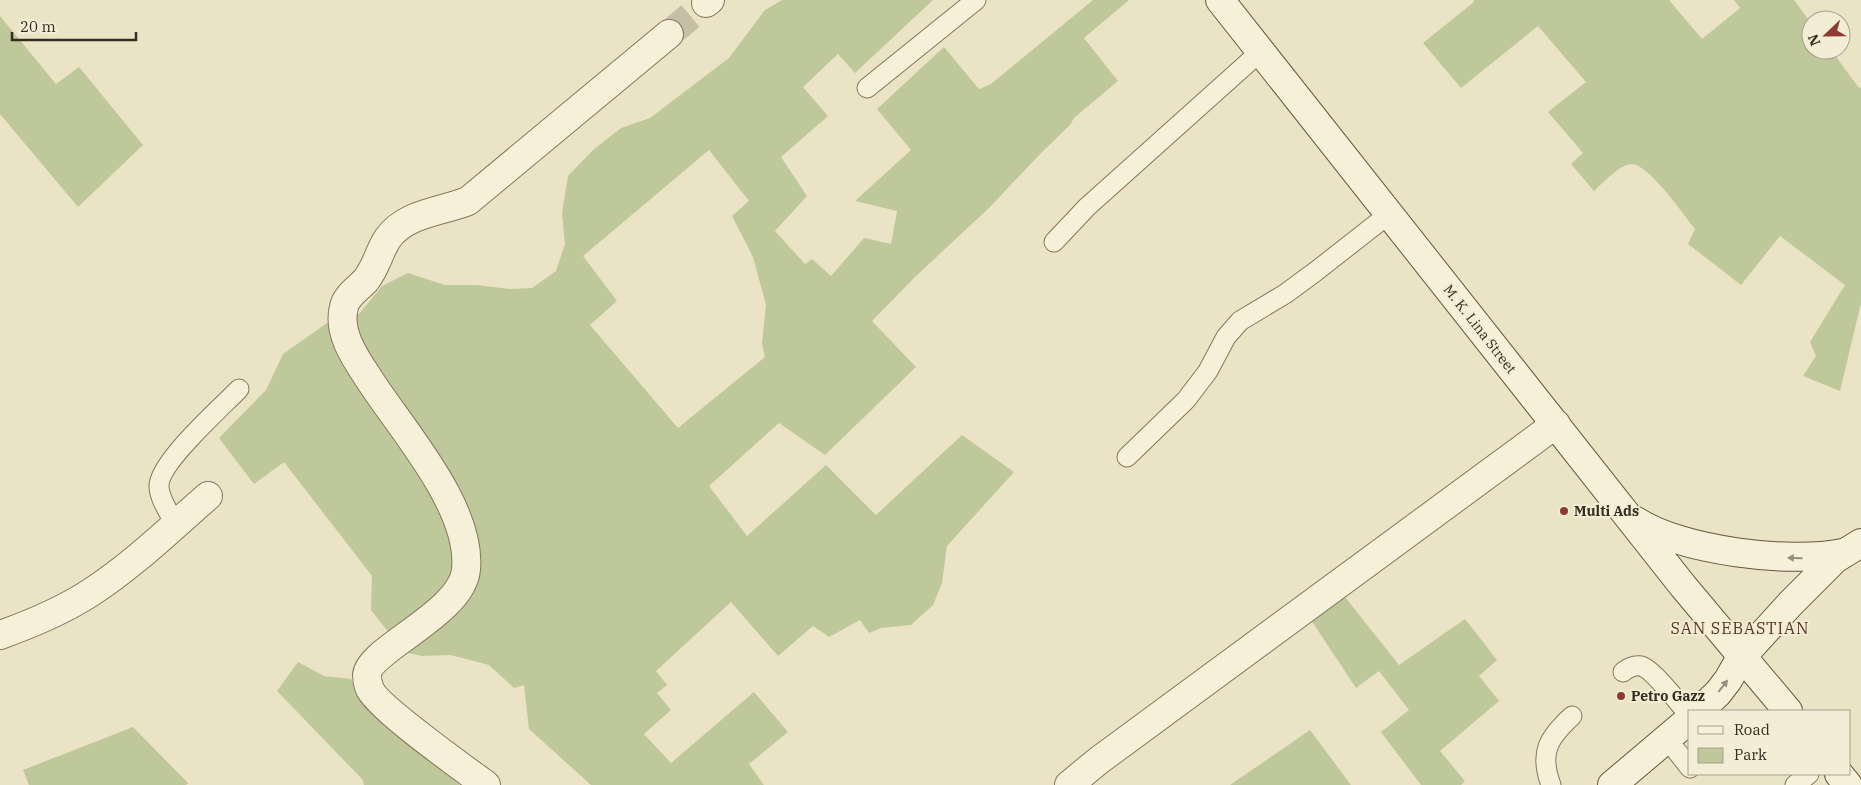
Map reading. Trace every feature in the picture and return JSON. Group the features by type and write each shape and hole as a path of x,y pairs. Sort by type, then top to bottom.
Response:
{"street":[{"name":"M. K. Lina Street","path":"1220,0 1683,586 1787,710"},
{"path":"486,785 387,709 370,690 367,675 372,664 422,624 460,588 466,570 466,554 459,523 446,494 353,355 343,324 344,306 374,268 384,244 397,228 423,214 446,209 468,201 669,34"},
{"path":"1069,785 1098,761 1556,424"},
{"path":"0,636 32,624 90,593 126,566 208,496"},
{"path":"1625,511 1637,522 1649,529 1704,546 1783,557 1810,558 1852,548"},
{"path":"1700,710 1723,687 1743,657 1792,603 1852,548"},
{"path":"1612,785 1688,720"},
{"path":"1840,775 1848,785"}],"lane":[{"path":"867,88 976,0"},
{"path":"1054,242 1087,207 1260,52"},
{"path":"1126,457 1186,400 1208,371 1226,337 1240,321 1308,278 1389,214"},
{"path":"175,525 161,496 160,478 173,456 239,389"},
{"path":"1622,672 1634,666 1650,671 1688,716"},
{"path":"1552,785 1546,771 1545,757 1548,742 1556,731 1572,716"},
{"path":"1666,739 1688,766"},
{"path":"1796,785 1808,775"}],"green space":[{"path":"782,0 933,0 855,73 838,54 803,87 828,116 781,157 807,196 775,231 805,264 812,259 831,276 864,238 891,244 897,211 855,201 911,150 877,109 944,47 979,89 991,84 1093,0 1129,0 1084,38 1118,81 1074,118 1070,125 989,208 916,276 872,321 916,367 825,455 779,423 709,486 747,536 826,465 876,515 962,435 1014,472 947,546 942,583 933,605 911,625 881,628 869,633 860,620 829,637 813,626 778,656 731,602 656,671 667,685 657,693 671,710 644,734 671,763 754,692 788,732 749,764 764,785 591,785 529,729 524,685 514,688 489,665 451,655 422,656 404,652 371,610 372,576 284,462 254,484 219,438 266,390 283,354 327,323 359,314 382,286 408,273 445,285 476,285 511,289 532,288 556,271 565,244 562,213 568,176 593,150 621,128 650,118 729,58 765,10","holes":["709,150 749,201 732,216 753,257 766,305 762,343 765,357 678,428 590,325 617,301 583,256","428,438 456,483 471,513 476,529 479,565 458,569 451,531 438,504 412,465"]},
{"path":"1473,0 1669,0 1702,39 1740,8 1734,0 1794,0 1801,10 1801,60 1838,60 1859,88 1861,87 1861,303 1840,391 1803,376 1816,356 1810,342 1845,285 1780,236 1741,285 1688,244 1695,229 1656,180 1638,166 1626,165 1611,175 1594,191 1571,164 1583,153 1548,112 1586,82 1538,26 1461,88 1423,43 1474,2"},
{"path":"0,16 56,84 79,67 143,145 78,207 0,114"},
{"path":"1345,597 1399,665 1465,619 1497,660 1479,676 1499,701 1440,751 1465,781 1461,785 1421,785 1381,732 1409,710 1379,671 1356,688 1311,620"},
{"path":"298,662 324,676 351,679 359,696 383,721 460,785 364,785 363,780 277,691"},
{"path":"133,727 188,783 186,785 29,785 23,770"},
{"path":"1310,730 1351,785 1230,785"}],"tunnel":[{"path":"669,34 706,3"}],"place":[{"name":"Multi Ads","path":"1564,511"},
{"name":"Petro Gazz","path":"1621,696"}],"district":[{"name":"SAN SEBASTIAN","path":"1740,628"}]}
